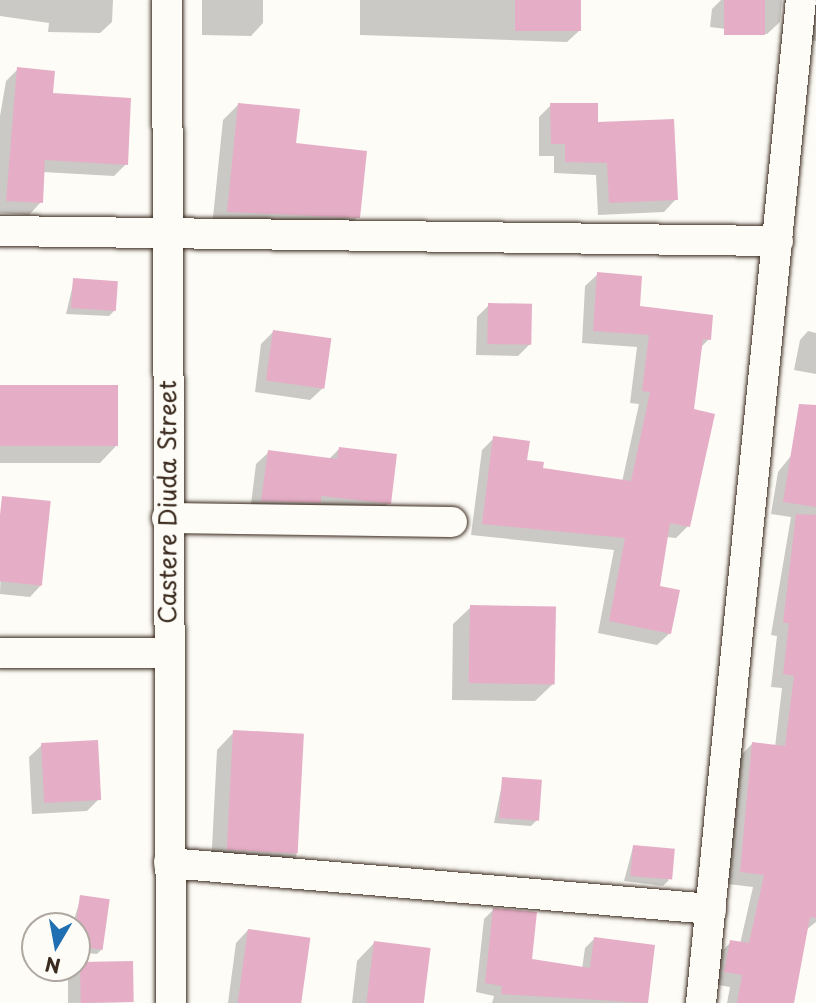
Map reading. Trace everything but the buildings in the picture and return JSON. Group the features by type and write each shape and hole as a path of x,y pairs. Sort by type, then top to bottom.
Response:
{"street":[{"name":"Castere Diuda Street","path":"167,0 167,653 171,1003"},
{"path":"701,1003 778,241 806,54 801,0"},
{"path":"0,231 168,230 778,241"},
{"path":"167,518 452,522"},
{"path":"0,653 167,653"},
{"path":"169,863 711,909"}]}
